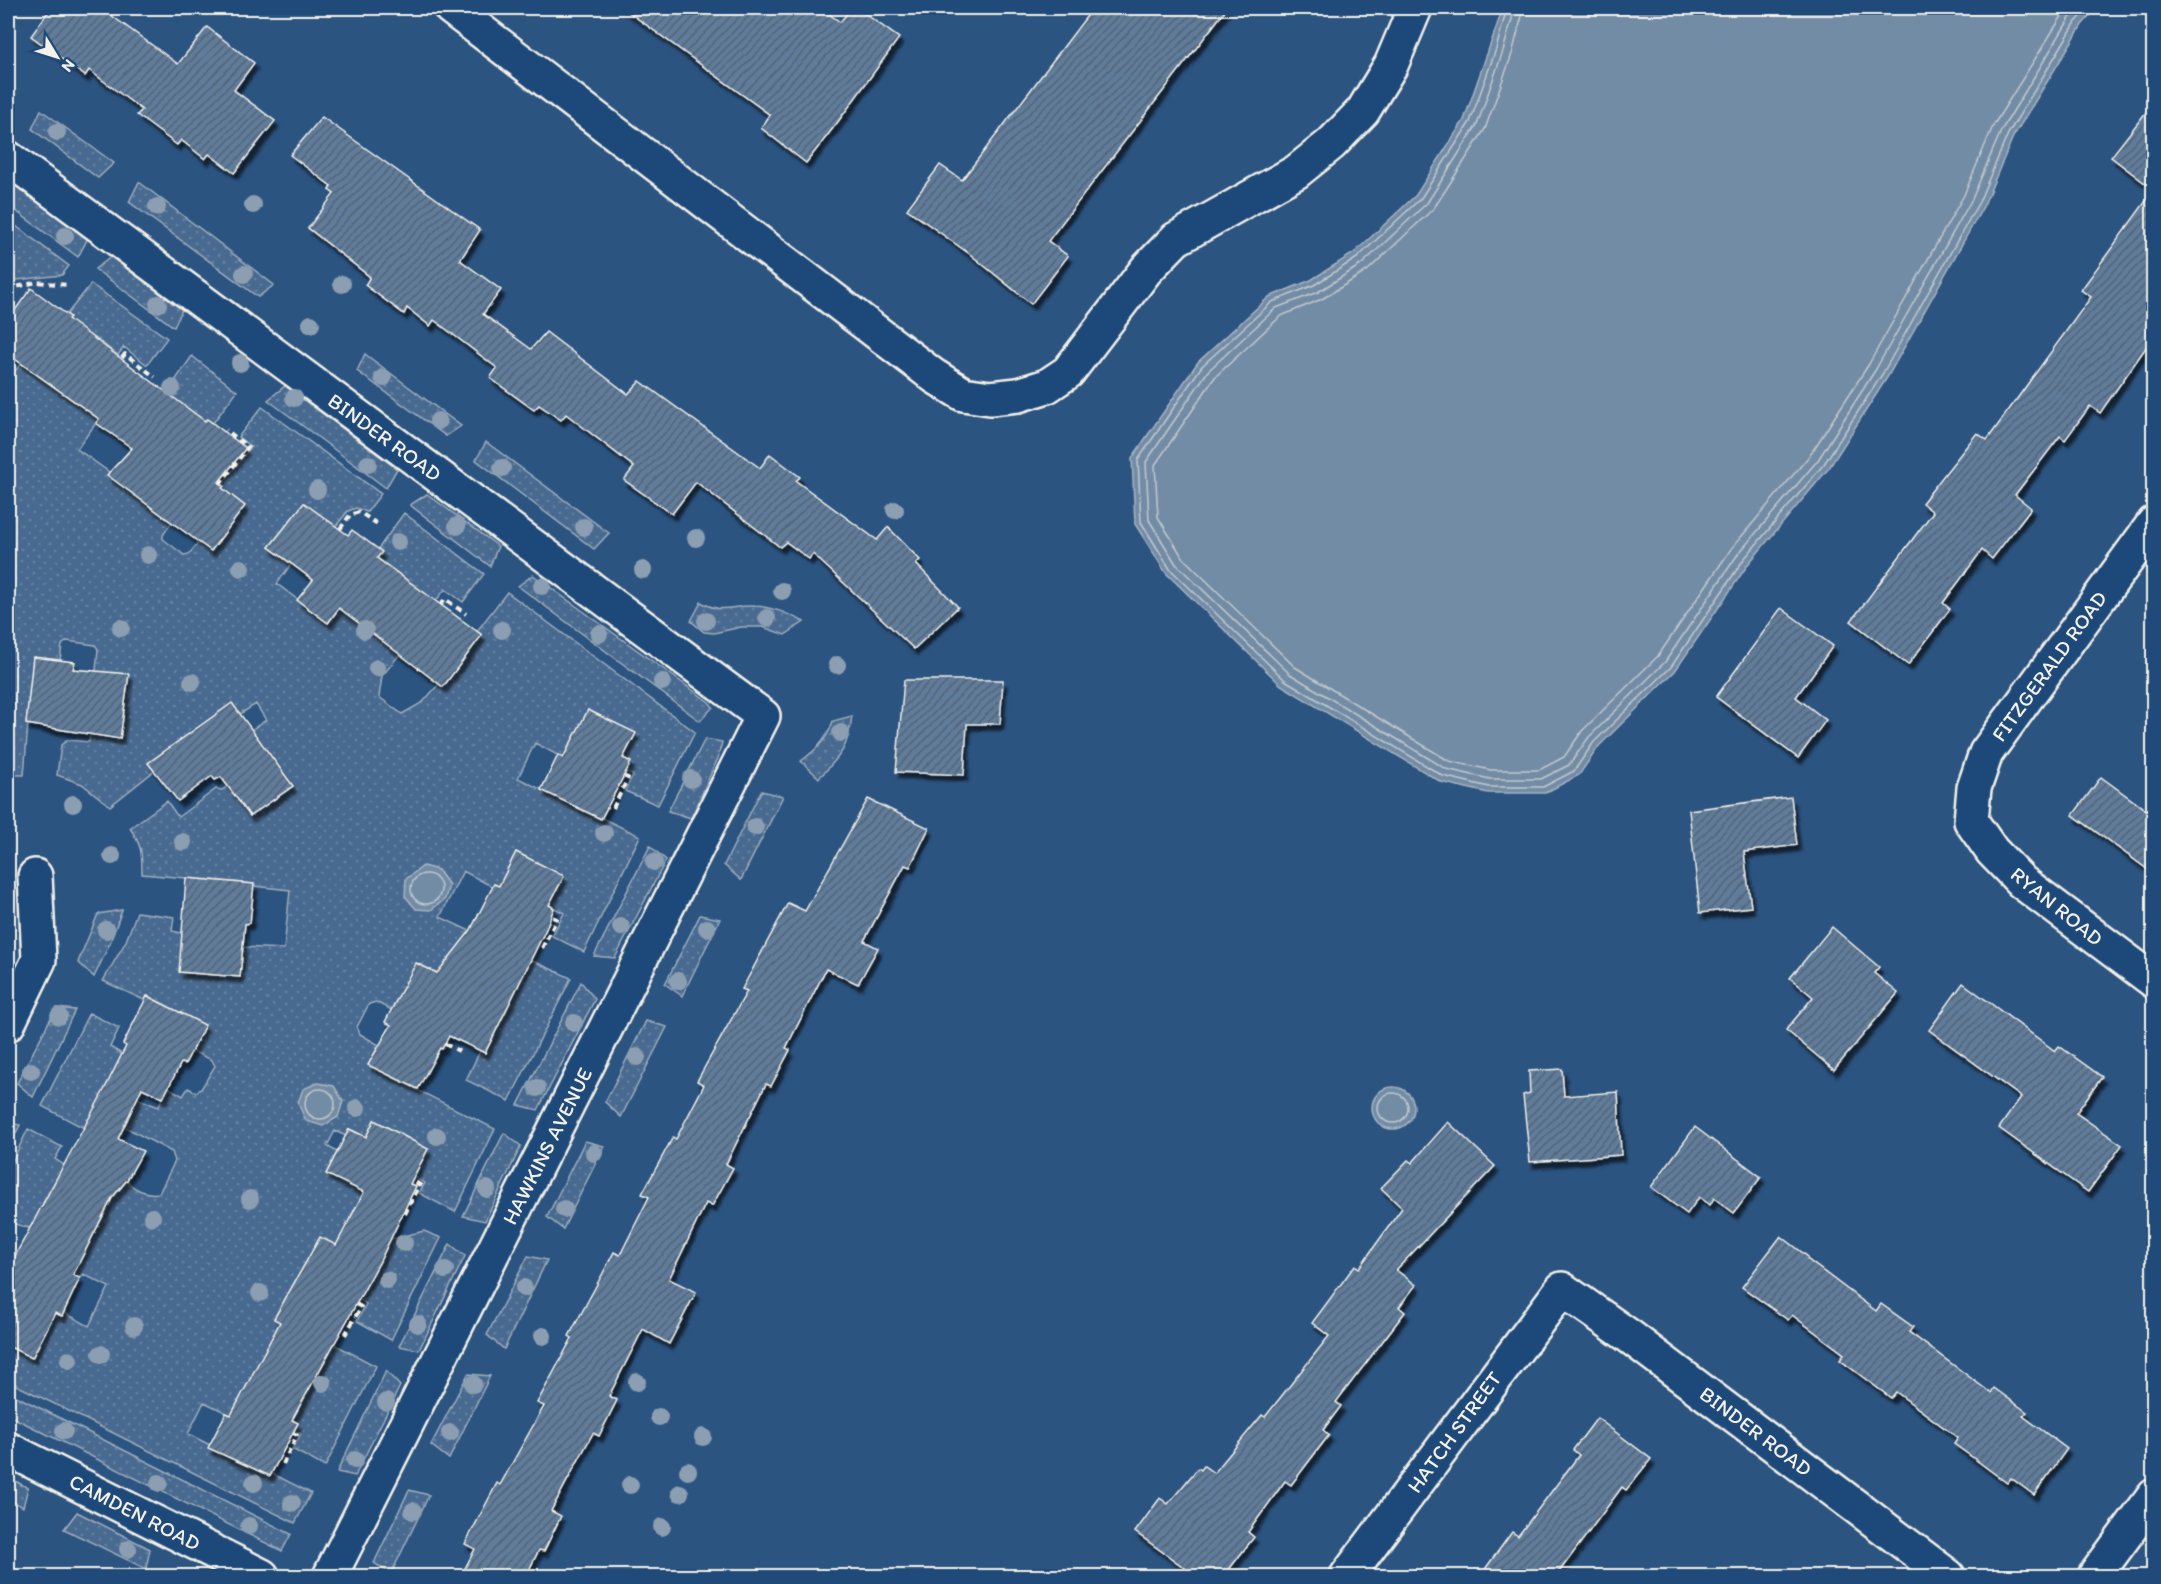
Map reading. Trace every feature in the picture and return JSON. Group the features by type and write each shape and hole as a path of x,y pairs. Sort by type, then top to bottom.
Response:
{"street":[{"path":"451,8 934,376 963,394 990,398 1018,395 1047,386 1068,372 1146,270 1176,239 1296,172 1331,144 1363,111 1391,65 1416,8"},
{"name":"BINDER ROAD","path":"8,158 764,716"},
{"name":"FITZGERALD ROAD","path":"1971,821 1974,788 1986,753 2154,523"},
{"name":"HAWKINS AVENUE","path":"330,1576 764,716"},
{"name":"RYAN ROAD","path":"1971,821 1992,851 2022,882 2154,981"},
{"path":"8,1024 39,960 35,876"},
{"name":"BINDER ROAD","path":"1562,1290 1629,1336 1948,1576"},
{"name":"HATCH STREET","path":"1347,1576 1501,1368 1562,1290"},
{"name":"CAMDEN ROAD","path":"8,1449 262,1576"},
{"path":"2095,1576 2154,1496"}],"path":[{"path":"8,289 37,282 68,285"},
{"path":"122,358 125,354 155,377"},
{"path":"220,484 248,447 226,430"},
{"path":"340,529 351,515 359,512 378,525"},
{"path":"441,605 445,599 466,614"},
{"path":"613,808 628,778 623,776"},
{"path":"542,948 557,920 550,916"},
{"path":"445,1044 459,1051"},
{"path":"405,1214 420,1185 412,1180"},
{"path":"345,1335 361,1307 356,1304"},
{"path":"283,1464 297,1435 293,1433"}],"shaded area":[{"path":"41,110 114,163 98,178 32,129"},
{"path":"8,180 88,238 78,257 8,205"},
{"path":"139,182 274,285 258,297 129,202"},
{"path":"8,220 69,266 62,275 8,281"},
{"path":"111,257 182,310 174,327 95,269"},
{"path":"91,284 167,338 147,365 124,347 118,355 95,338 57,388 99,419 77,449 112,474 192,356 237,391 213,423 206,419 144,501 172,522 163,535 163,539 184,555 189,554 199,542 212,550 244,506 222,488 222,484 251,447 238,437 262,407 381,494 367,512 356,508 348,511 336,526 304,503 269,547 291,564 277,584 329,623 381,552 378,549 404,513 484,574 463,602 445,589 436,601 368,630 400,654 382,676 379,697 402,714 423,702 482,635 477,631 507,592 695,732 658,805 625,791 633,775 626,772 623,758 635,733 588,710 563,758 535,743 518,778 600,819 640,836 584,952 552,936 564,913 549,905 563,876 516,852 499,886 494,884 493,887 463,871 440,917 571,978 509,1101 466,1080 480,1051 485,1053 507,1008 417,963 391,1010 376,1002 369,1004 357,1027 360,1034 379,1045 368,1065 495,1129 455,1212 419,1193 425,1183 413,1177 428,1149 374,1120 366,1137 350,1129 346,1136 335,1131 327,1146 337,1152 326,1174 364,1192 349,1220 391,1239 424,1231 441,1238 391,1340 357,1321 366,1304 359,1299 320,1238 274,1318 331,1348 334,1344 376,1366 325,1467 292,1449 301,1434 294,1430 292,1420 257,1367 231,1415 204,1402 188,1434 210,1445 209,1448 269,1476 271,1473 311,1493 295,1523 8,1381 8,1345 32,1357 55,1313 61,1316 63,1312 89,1326 109,1287 83,1274 80,1278 62,1269 72,1249 30,1227 8,1222 8,1170 28,1129 62,1147 55,1159 64,1165 43,1203 96,1229 122,1180 127,1180 141,1191 159,1193 175,1161 172,1152 125,1127 119,1135 84,1128 42,1106 89,1013 119,1028 110,1047 122,1054 107,1085 158,1107 168,1087 183,1096 188,1088 196,1092 201,1089 215,1066 212,1060 192,1051 205,1025 148,996 144,1000 103,981 126,941 137,912 174,917 172,931 182,933 180,972 240,977 243,947 284,949 290,890 254,886 254,884 142,874 140,850 130,828 167,801 178,817 216,789 222,790 228,786 250,816 293,786 251,730 266,720 256,704 148,763 154,771 110,806 82,784 57,775 61,745 68,740 89,742 98,649 95,645 67,641 62,645 60,660 33,657 26,723 28,724 24,775 8,775 8,380 26,357 35,362 70,317 67,314"},
{"path":"365,354 461,426 446,436 357,371"},
{"path":"285,386 397,469 386,488 268,400"},
{"path":"486,442 609,533 594,549 476,460"},
{"path":"427,494 498,546 490,566 410,505"},
{"path":"533,575 713,707 700,721 518,586"},
{"path":"701,602 720,609 765,607 804,622 785,635 763,627 741,627 714,633 704,632 691,621"},
{"path":"852,716 843,750 819,778 801,761 828,734 833,721"},
{"path":"705,739 722,742 718,758 691,818 668,811"},
{"path":"761,791 783,796 741,880 724,865"},
{"path":"650,846 666,860 615,958 594,956"},
{"path":"122,910 94,977 78,962 98,914"},
{"path":"700,915 720,919 682,996 665,984"},
{"path":"581,982 595,999 538,1110 518,1105"},
{"path":"56,1008 75,1010 33,1097 17,1083"},
{"path":"646,1021 667,1027 621,1117 605,1102"},
{"path":"8,1123 20,1125 8,1149"},
{"path":"504,1133 521,1146 485,1221 463,1216"},
{"path":"585,1141 604,1146 563,1229 547,1217"},
{"path":"450,1244 465,1256 419,1350 399,1346"},
{"path":"528,1256 547,1260 504,1349 487,1335"},
{"path":"386,1371 400,1386 355,1476 337,1472"},
{"path":"468,1374 490,1376 449,1459 431,1445"},
{"path":"8,1392 291,1534 282,1551 8,1415"},
{"path":"8,1477 28,1488 23,1507 8,1499"},
{"path":"409,1490 429,1495 391,1574 374,1563"},
{"path":"77,1512 150,1549 146,1569 64,1529"}],"water":[{"path":"1503,8 2097,8 2082,25 2013,137 1984,205 1888,376 1829,468 1749,563 1675,671 1599,746 1579,775 1545,793 1488,793 1441,782 1281,685 1166,573 1135,524 1132,458 1198,362 1269,297 1311,280 1354,253 1416,195 1464,120"},
{"path":"423,866 438,870 449,885 445,899 431,910 416,909 405,896 406,879"},
{"path":"318,1083 334,1086 343,1101 338,1117 323,1126 306,1121 298,1103 303,1089"},
{"path":"1393,1087 1401,1088 1408,1093 1413,1100 1413,1116 1408,1123 1401,1128 1393,1129 1385,1128 1378,1123 1373,1116 1372,1108 1373,1100 1378,1093 1385,1088"}],"building":[{"path":"51,8 101,8 178,64 207,27 254,63 234,90 275,121 234,173 209,154 205,159 181,140 177,145 137,115 142,110 89,70 85,76 31,36"},
{"path":"623,8 821,8 840,22 852,8 857,8 899,38 806,163 761,128 770,115"},
{"path":"1093,8 1227,8 1048,241 1068,256 1031,304 971,255 907,209 940,165 962,180"},
{"path":"2154,102 2154,190 2111,157"},
{"path":"322,117 480,230 460,260 501,290 483,314 531,349 546,332 628,394 640,381 760,468 770,454 800,477 796,481 877,540 888,527 920,560 916,564 958,607 914,649 813,554 809,559 786,542 780,547 696,482 672,514 624,480 634,467 566,414 561,420 539,405 534,410 490,378 497,368 434,320 430,326 407,308 404,314 365,285 370,277 308,228 334,194 329,190 331,186 290,155"},
{"path":"2154,190 2154,336 2100,413 2090,406 2065,440 2060,436 2015,495 2031,508 1992,559 1982,550 1943,603 1950,609 1908,665 1851,621 1933,512 1922,503 1977,433 1987,440 2091,297 2081,290"},
{"path":"31,288 70,317 68,319 205,421 207,419 246,448 219,482 224,486 222,488 245,506 211,551 107,475 132,448 96,423 99,419 8,354 8,320"},
{"path":"304,503 348,535 352,530 382,552 377,558 482,635 443,687 339,608 328,623 297,600 313,580 269,547"},
{"path":"1781,608 1833,646 1796,697 1826,720 1798,758 1716,697"},
{"path":"33,657 75,662 73,669 129,674 120,739 26,724"},
{"path":"904,680 1003,680 1000,724 967,724 964,775 896,772"},
{"path":"232,703 293,786 250,816 221,777 215,780 212,776 178,801 148,763"},
{"path":"588,710 636,733 623,758 631,762 601,819 541,790 558,755 563,758"},
{"path":"2101,777 2154,816 2154,874 2073,815"},
{"path":"1791,797 1797,845 1744,852 1751,907 1700,913 1689,810"},
{"path":"868,799 929,828 910,867 905,865 864,941 878,948 858,984 826,969 786,1048 790,1050 771,1086 766,1084 726,1164 733,1168 712,1206 706,1203 669,1279 696,1292 669,1344 643,1329 609,1396 617,1400 599,1436 593,1433 551,1511 561,1516 544,1551 539,1550 526,1576 461,1576 475,1549 465,1544 497,1483 500,1485 544,1406 537,1403 572,1338 569,1336 614,1252 620,1255 649,1197 642,1194 673,1137 676,1139 704,1085 697,1081 747,991 742,989 788,903 805,911"},
{"path":"516,852 564,876 549,905 554,908 546,929 485,1053 449,1036 418,1089 368,1065 391,1025 385,1022 416,963 437,973 470,931 494,884 499,886"},
{"path":"186,878 254,884 250,923 245,924 240,977 179,972"},
{"path":"1832,927 1879,967 1874,973 1898,993 1834,1070 1786,1030 1813,997 1790,978"},
{"path":"1963,983 2055,1051 2059,1046 2102,1077 2076,1113 2122,1145 2088,1192 1999,1128 2021,1097 1929,1030"},
{"path":"147,996 205,1025 185,1064 181,1063 163,1098 142,1088 118,1139 143,1151 127,1180 112,1198 73,1275 80,1278 62,1316 55,1313 32,1358 8,1346 8,1269 103,1092 126,1046 123,1044"},
{"path":"1562,1069 1564,1096 1618,1092 1621,1155 1530,1162 1523,1095 1530,1093 1529,1071"},
{"path":"374,1120 428,1149 410,1184 416,1186 379,1263 292,1420 298,1423 270,1476 208,1448 226,1413 231,1415 280,1322 274,1319 320,1237 336,1245 364,1192 326,1174 349,1129 366,1137"},
{"path":"1448,1122 1495,1166 1396,1270 1416,1285 1399,1307 1405,1312 1336,1402 1341,1406 1323,1430 1329,1435 1291,1485 1285,1481 1248,1532 1254,1537 1224,1576 1196,1576 1135,1532 1160,1498 1168,1504 1198,1468 1201,1470 1204,1466 1214,1473 1262,1415 1265,1417 1329,1336 1312,1323 1355,1265 1359,1268 1402,1208 1381,1188 1408,1160 1412,1163"},
{"path":"1695,1127 1761,1177 1734,1213 1714,1198 1710,1205 1699,1197 1687,1214 1651,1187"},
{"path":"1781,1236 1808,1257 1807,1259 1876,1311 1881,1304 1913,1327 1909,1332 1991,1393 1994,1388 2027,1412 2023,1416 2067,1449 2034,1495 2011,1478 2007,1483 1954,1444 1958,1438 1896,1392 1891,1398 1840,1360 1844,1354 1792,1315 1788,1320 1742,1287"},
{"path":"1597,1418 1651,1459 1626,1490 1622,1487 1556,1576 1480,1576 1512,1532 1518,1536 1579,1455 1573,1450"}]}
